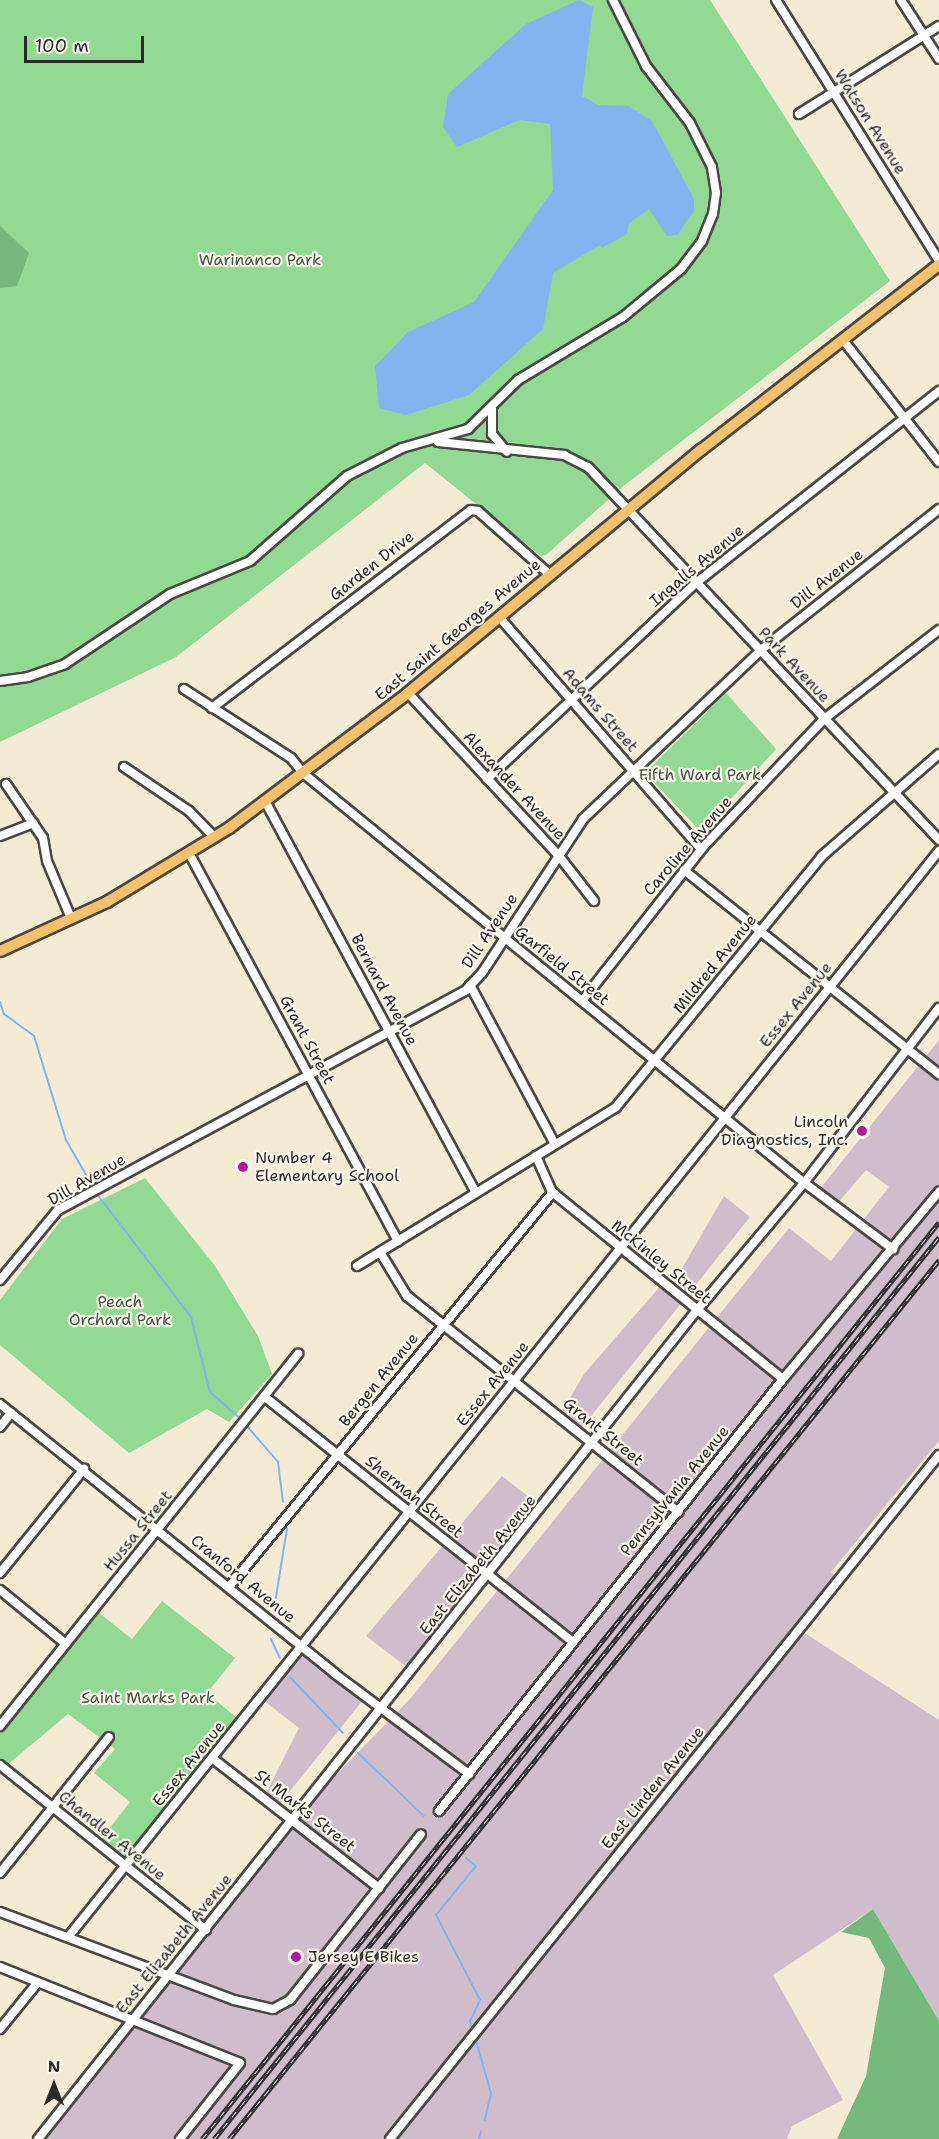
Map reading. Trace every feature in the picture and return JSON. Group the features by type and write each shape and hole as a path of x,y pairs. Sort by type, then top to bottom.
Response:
{"main road":[{"name":"East Saint Georges Avenue","path":"0,951 106,902 189,853 265,801 408,693 629,509 939,263"}],"street":[{"path":"0,681 28,677 65,664 170,594 259,555 346,476 402,448 434,442 468,429 532,370 623,317 661,290 702,241 713,214 715,186 702,144 646,66 613,0"},
{"name":"Watson Avenue","path":"776,0 939,263"},
{"path":"901,0 939,59"},
{"path":"799,114 939,26"},
{"path":"843,340 939,462"},
{"name":"Ingalls Avenue","path":"487,779 696,583 939,391"},
{"path":"492,409 492,434 507,452"},
{"name":"Park Avenue","path":"434,442 507,452 564,455 578,460 629,509 823,720 939,840"},
{"name":"Dill Avenue","path":"0,1280 58,1210 389,1032 470,985 505,938 584,819 760,651 939,509"},
{"name":"Garden Drive","path":"212,708 471,510 478,511 549,574"},
{"name":"Adams Street","path":"500,618 700,849"},
{"name":"Caroline Avenue","path":"582,1001 700,849 823,720 939,630"},
{"name":"Garfield Street","path":"184,689 291,758 303,773 804,1183 893,1249"},
{"name":"Alexander Avenue","path":"408,693 559,856 594,901"},
{"name":"Mildred Avenue","path":"536,1156 616,1107 822,856 939,754"},
{"path":"124,767 189,811 214,837"},
{"path":"6,784 34,823 71,918"},
{"name":"Bernard Avenue","path":"265,801 476,1193"},
{"path":"0,836 34,823"},
{"name":"Essex Avenue","path":"69,1936 939,851"},
{"name":"Grant Street","path":"189,853 398,1241"},
{"path":"684,870 939,1074"},
{"path":"470,985 555,1144"},
{"name":"East Elizabeth Avenue","path":"38,2139 594,1444 697,1310 804,1183 939,1008"},
{"path":"357,1266 536,1156"},
{"name":"McKinley Street","path":"536,1156 553,1192 620,1249 783,1379"},
{"name":"Bergen Avenue","path":"229,1587 553,1192"},
{"name":"Pennsylvania Avenue","path":"439,1812 783,1379 939,1192"},
{"name":"Grant Street","path":"380,1252 407,1296 679,1512"},
{"name":"Hussa Street","path":"0,1726 298,1354"},
{"name":"Sherman Street","path":"265,1397 337,1456 411,1511 487,1578 573,1642"},
{"name":"Cranford Avenue","path":"0,1404 381,1709 469,1774"},
{"path":"0,1426 11,1413"},
{"name":"East Linden Avenue","path":"390,2139 939,1455"},
{"path":"0,1574 84,1469"},
{"path":"0,1590 66,1644"},
{"path":"0,1873 109,1737"},
{"name":"St Marks Street","path":"212,1758 379,1888"},
{"name":"Chandler Avenue","path":"0,1765 206,1930"},
{"path":"0,1912 69,1936 168,1977 263,2008 273,2009 290,2000 421,1834"},
{"path":"0,1967 240,2063 180,2139"},
{"path":"0,2029 38,1982"}],"shaded area":[{"path":"939,1040 939,1441 831,1572 840,1579 800,1630 939,1720 939,2021 873,1909 773,1975 843,2100 792,2126 787,2139 39,2139 292,1820 410,1699 789,1228 831,1261 889,1187 866,1170 837,1204 819,1190"},
{"path":"724,1196 750,1217 579,1431 560,1415 584,1374 663,1283 670,1289"},
{"path":"502,1476 538,1504 408,1668 366,1636"},
{"path":"304,1646 367,1695 279,1805 265,1795 299,1728 263,1700"}],"green space":[{"name":"Warinanco Park","path":"0,0 710,0 890,281 626,484 546,555 541,556 425,463 176,657 0,742"},
{"path":"0,226 29,253 17,286 0,288"},
{"name":"Fifth Ward Park","path":"726,693 776,749 701,832 645,773"},
{"name":"Peach Orchard Park","path":"145,1178 215,1266 258,1336 272,1374 229,1422 207,1409 129,1453 0,1345 0,1300 62,1219"},
{"name":"Saint Marks Park","path":"162,1601 235,1658 207,1693 244,1724 129,1869 98,1843 130,1802 94,1773 115,1749 68,1714 6,1766 0,1762 0,1725 94,1609 132,1639"},
{"path":"873,1909 939,2021 939,2139 837,2139 866,2076 885,1968 869,1938 841,1932"}],"water":[{"path":"579,0 593,7 582,96 598,105 628,106 652,121 694,199 694,211 677,235 667,236 649,209 629,223 627,234 602,248 600,245 553,273 543,329 469,395 406,415 379,408 375,366 408,332 474,302 553,190 550,124 519,120 457,147 443,127 448,94 526,24"}],"waterway":[{"path":"0,1002 4,1014 34,1036 66,1140 89,1180"},
{"path":"97,1194 191,1317 210,1392 243,1421"},
{"path":"246,1425 278,1462 283,1502"},
{"path":"274,1609 287,1529"},
{"path":"271,1639 280,1658"},
{"path":"290,1677 343,1733"},
{"path":"358,1753 424,1816"},
{"path":"466,1858 476,1866 436,1915 480,2000 470,2021 472,2028"},
{"path":"477,2044 491,2093 485,2120"},
{"path":"479,2139 481,2131"}],"railway":[{"path":"202,2139 939,1222"},
{"path":"214,2139 939,1237"},
{"path":"229,2139 939,1260"}],"place":[{"name":"Lincoln Diagnostics, Inc.","path":"862,1131"},
{"name":"Number 4 Elementary School","path":"243,1167"},
{"name":"Jersey E Bikes","path":"296,1957"}]}
